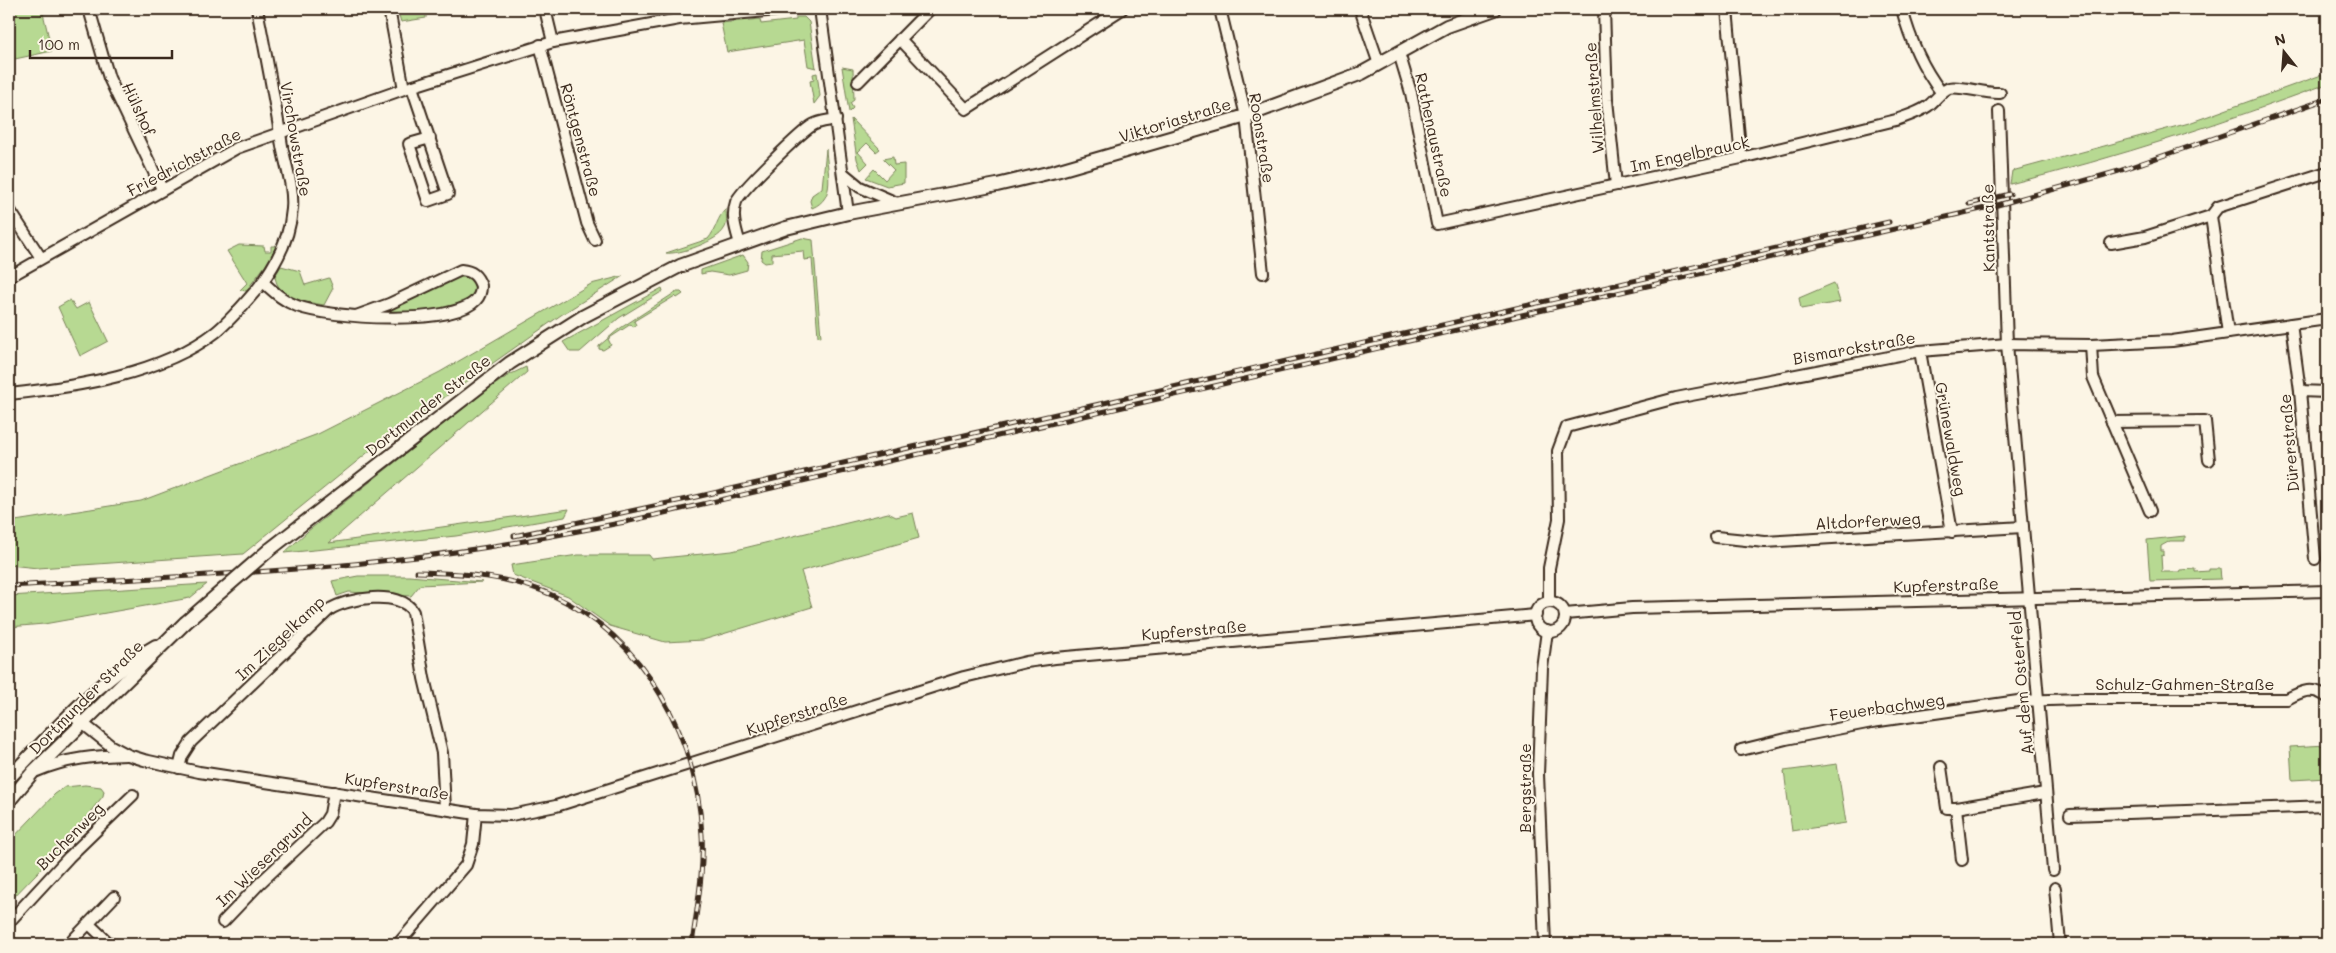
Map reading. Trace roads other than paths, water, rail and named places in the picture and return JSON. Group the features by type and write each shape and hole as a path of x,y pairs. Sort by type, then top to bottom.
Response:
{"main road":[{"name":"Viktoriastraße","path":"848,213 1056,171 1246,116 1343,81 1379,64 1448,26 1495,9"},
{"name":"Dortmunder Straße","path":"9,801 33,772 167,640 269,550 470,392 547,338 647,282 680,266 786,228 848,213"},
{"name":"Dortmunder Straße","path":"9,778 71,714 131,660 167,640"}],"street":[{"name":"Hülshof","path":"89,9 109,78 162,189"},
{"name":"Virchowstraße","path":"9,394 89,382 138,369 176,355 217,331 241,309 263,282 282,248 291,221 292,194 257,9"},
{"path":"389,9 408,88 430,138 448,194 428,201 410,144 430,138"},
{"path":"545,9 552,42"},
{"name":"Friedrichstraße","path":"9,277 162,189 238,148 408,88 552,42 679,19 790,9"},
{"path":"820,9 848,213"},
{"path":"858,82 930,9"},
{"path":"900,39 966,109 1122,9"},
{"name":"Roonstraße","path":"1220,9 1246,116 1263,273"},
{"path":"1360,9 1379,64"},
{"name":"Wilhelmstraße","path":"1604,9 1607,100 1616,185"},
{"path":"1727,9 1741,158"},
{"path":"1902,9 1914,48 1928,75 1941,92 1956,87 1973,91 2000,93"},
{"name":"Röntgenstraße","path":"540,45 587,222 595,240"},
{"name":"Rathenaustraße","path":"1399,53 1411,93 1437,224"},
{"name":"Im Engelbrauck","path":"1437,224 1741,158 1908,116 1929,105 1941,92"},
{"name":"Kantstraße","path":"2000,111 2007,344"},
{"path":"740,244 735,226 734,211 737,200 773,161 810,127 836,119"},
{"path":"2111,244 2144,237 2210,216 2218,207 2327,172"},
{"path":"843,173 860,187 897,203"},
{"path":"9,209 41,258"},
{"path":"2210,216 2228,333"},
{"path":"263,282 274,292 298,306 356,316 391,318 447,312 467,306 476,300 481,286 475,275 468,270 461,270 389,304 356,316"},
{"name":"Bismarckstraße","path":"1549,602 1549,568 1559,519 1558,451 1567,428 1676,398 1920,351 2007,344 2091,345 2172,341 2327,319"},
{"name":"Dürerstraße","path":"2291,324 2300,391 2315,559"},
{"name":"Auf dem Osterfeld","path":"2007,344 2053,870"},
{"path":"2091,345 2093,377 2150,511"},
{"name":"Grünewaldweg","path":"1920,351 1952,532"},
{"path":"2300,391 2327,392"},
{"path":"2112,422 2205,420 2209,460"},
{"name":"Altdorferweg","path":"1716,537 1765,542 2023,527"},
{"name":"Kupferstraße","path":"1565,614 1632,608 2327,591"},
{"name":"Im Ziegelkamp","path":"179,768 182,756 191,742 328,610 338,604 354,599 374,598 393,600 408,606 412,612 424,678 442,753 445,808"},
{"path":"1549,602 1560,605 1565,614 1560,628 1547,631 1537,623 1536,615 1540,606 1549,602"},
{"name":"Kupferstraße","path":"71,714 111,746 128,755 179,768 476,814 512,815 534,812 964,677 1026,662 1536,615"},
{"name":"Bergstraße","path":"1545,944 1538,774 1542,668 1547,631"},
{"name":"Schulz-Gahmen-Straße","path":"2039,701 2081,699 2286,699 2312,689 2320,691 2327,697"},
{"name":"Feuerbachweg","path":"1741,750 1786,738 1872,722 2018,701 2039,701"},
{"path":"33,772 58,762 90,756 128,755"},
{"path":"1941,766 1947,808 2046,793"},
{"name":"Im Wiesengrund","path":"223,922 260,883 325,822 330,814 334,792"},
{"name":"Buchenweg","path":"9,922 69,858 133,795"},
{"path":"2070,815 2327,806"},
{"path":"1956,808 1962,860"},
{"path":"398,944 466,865 473,844 476,814"},
{"path":"2055,888 2060,944"},
{"path":"69,944 114,897"},
{"path":"89,924 110,944"},
{"path":"9,941 12,944"}],"railway":[{"path":"9,586 259,572 358,563 490,547 625,522 1994,206 2119,171 2327,99"},
{"path":"1969,204 2010,194"},
{"path":"514,536 696,497 1889,222"},
{"path":"417,572 487,577 538,589 587,615 615,638 640,665 661,695 677,728 690,762 698,798 702,835 702,862 692,944"}]}
